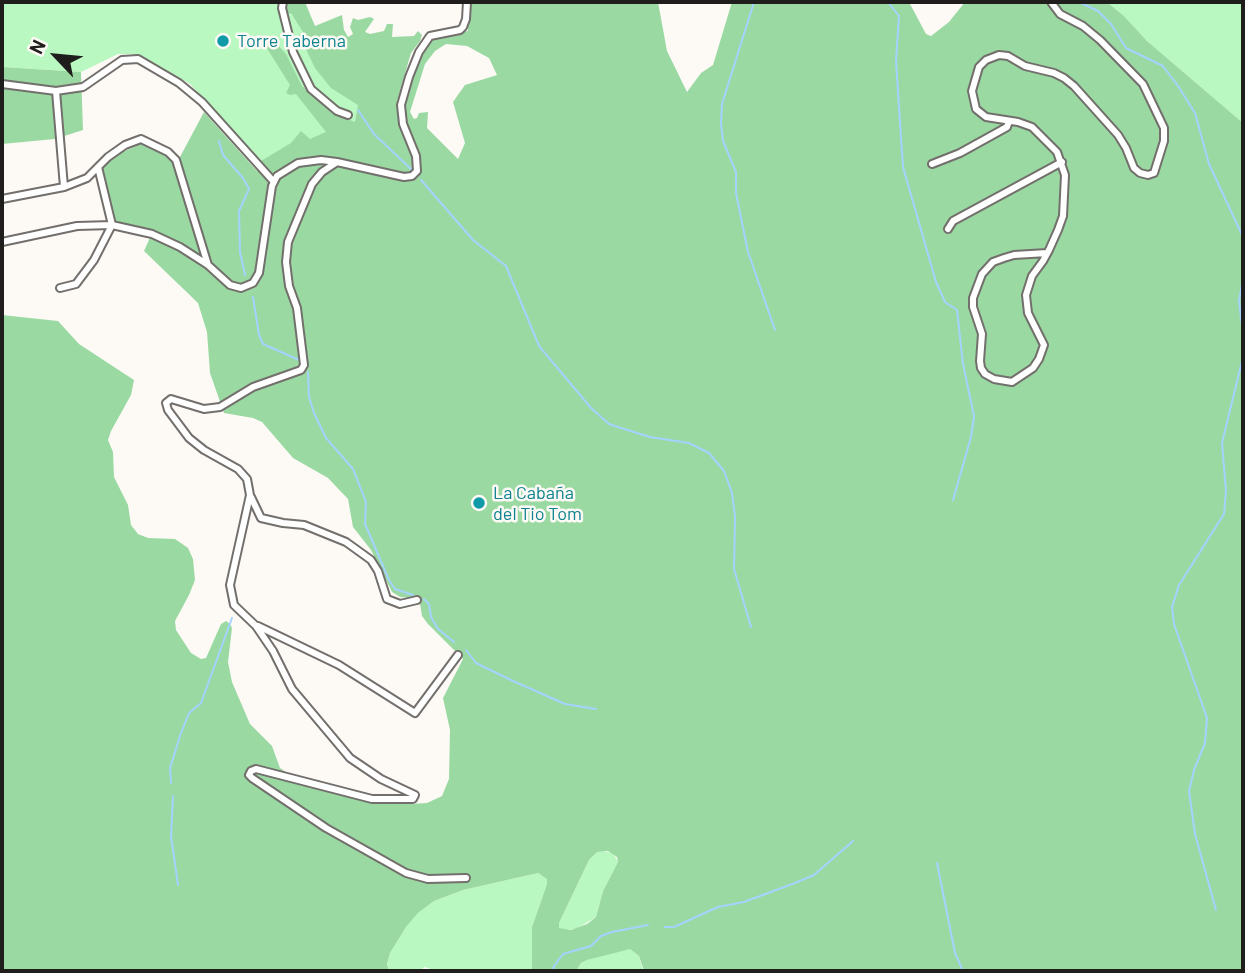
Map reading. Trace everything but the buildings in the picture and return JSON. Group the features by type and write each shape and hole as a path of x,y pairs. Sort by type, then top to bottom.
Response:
{"street":[{"path":"283,2 282,8 293,52 312,89 337,111 348,116"},
{"path":"2,242 77,226 112,225 152,234 180,247 208,265 230,285 241,288 253,283 259,273 277,176 298,163 321,160 404,177 412,176 417,171 416,156 403,124 403,95 419,52 430,36 460,30 466,19 467,2"},
{"path":"1047,253 1003,258 993,262 982,274 973,298 973,307 982,334 981,368 994,379 1012,382 1033,368 1039,359 1044,345 1028,313 1026,295 1032,276 1047,253 1062,216 1065,193 1062,162 1057,152 1032,127 992,119 976,108 972,96 979,67 990,57 1008,56 1025,66 1064,78 1118,135 1137,171 1148,175 1154,173 1164,141 1164,128 1143,85 1100,40 1083,26 1060,14 1051,2"},
{"path":"2,85 56,91 83,86 121,60 138,59 179,83 202,102 274,182"},
{"path":"56,91 64,187"},
{"path":"932,164 960,153 1007,127 1009,121"},
{"path":"2,199 64,187 87,178 125,145 141,139 168,152 176,160 208,265"},
{"path":"337,162 322,172 312,184 288,242 286,262 289,286 297,308 302,370 253,387 220,407 204,409 171,400 166,403 167,410 189,438 204,450 238,469 247,479 250,495 261,518 304,525 346,542 371,560 378,571 387,599 400,604 417,600"},
{"path":"948,229 953,221 1062,162"},
{"path":"60,288 76,284 94,260 112,225 98,167"},
{"path":"250,495 230,585 234,605 256,625 292,689 351,758 381,779 415,795 413,799 372,799 256,769 249,775 326,828 407,873 428,879 466,878"},
{"path":"256,625 339,665 415,713 458,655"}],"green space":[{"path":"2,2 288,2 362,100 359,128 266,166 190,84 138,54 118,54 81,72 2,67"},
{"path":"284,2 305,2 315,26 342,15 348,37 353,34 350,27 353,18 374,19 365,32 370,34 384,31 387,24 393,24 392,37 414,36 418,31 422,35 411,53 397,101 404,101 420,55 431,39 468,31 467,2 658,2 667,51 687,92 701,73 713,65 732,2 909,2 926,34 931,36 949,22 965,2 1107,2 1147,41 1243,123 1243,971 644,971 639,956 630,949 587,960 581,963 576,971 532,971 532,927 547,884 547,879 538,873 463,890 434,901 406,927 390,953 387,964 389,971 2,971 2,315 58,321 79,344 134,380 131,395 108,440 113,452 114,477 128,505 131,525 138,534 148,538 175,539 188,548 193,559 195,580 175,621 176,630 191,653 201,659 206,658 221,624 226,621 230,624 232,628 228,662 232,682 250,724 272,746 280,768 308,787 361,800 409,804 427,803 442,796 449,779 450,730 443,698 463,659 428,624 422,616 420,603 392,592 371,550 353,527 348,499 328,478 293,458 262,422 224,413 210,373 207,332 198,303 144,251 153,231 113,223 100,171 116,155 152,139 180,157 204,112 257,171 265,166 261,161 291,143 301,131 310,139 326,132 296,94 286,93 290,85 265,45 274,41 286,54 302,86 332,113 355,122 358,105 331,88 315,68 299,35 303,32 291,13 286,15","holes":["446,44 467,46 489,58 497,75 465,85 453,102 465,143 458,159 427,128 428,112 419,113 414,119 410,112 425,64 435,51","608,851 617,857 618,862 603,891 596,917 571,930 559,928 589,860 597,852"]},
{"path":"1107,2 1243,2 1243,123 1147,41"},
{"path":"2,67 81,72 83,130 55,139 2,144"},
{"path":"602,851 613,853 618,862 603,891 596,917 576,929 559,928 589,860"},
{"path":"538,873 547,879 547,884 532,927 532,971 436,971 425,967 419,971 389,971 387,964 390,953 406,927 434,901 463,890"},
{"path":"630,949 639,956 643,971 576,971 581,963 587,960"}],"waterway":[{"path":"754,2 722,104 721,123 723,141 736,172 736,193 748,252 775,330"},
{"path":"888,2 899,16 896,61 903,167 936,282 945,302 957,310 963,364 974,416 971,437 953,500"},
{"path":"1079,2 1098,11 1111,24 1126,48 1163,66 1178,86 1195,113 1209,164 1243,237"},
{"path":"358,110 374,134 412,170"},
{"path":"219,141 223,155 249,189 239,211 240,252 245,275"},
{"path":"421,180 473,240 506,266 539,346 591,408 609,424 650,437 689,443 709,453 724,471 732,493 735,517 734,569 751,627"},
{"path":"1243,278 1239,301 1243,335"},
{"path":"253,297 263,344 299,360"},
{"path":"1216,910 1195,834 1189,791 1205,743 1207,718 1174,624 1172,607 1179,585 1224,514 1226,491 1222,443 1243,357"},
{"path":"308,372 309,397 314,413 326,438 353,469 366,502 365,524 389,580 395,589 413,595"},
{"path":"424,599 429,604 431,617 438,629 454,642"},
{"path":"171,783 170,768 181,733 189,713 201,703 232,618"},
{"path":"466,650 476,663 513,681 565,704 596,709"},
{"path":"173,796 171,836 178,885"},
{"path":"665,927 674,927 718,907 744,902 814,875 853,841"},
{"path":"937,863 955,953 963,971"},
{"path":"553,971 563,954 591,946 601,936 612,932 648,925"}],"place":[{"name":"Torre Taberna","path":"223,41"},
{"name":"La Cabaña del Tio Tom","path":"479,503"}]}
